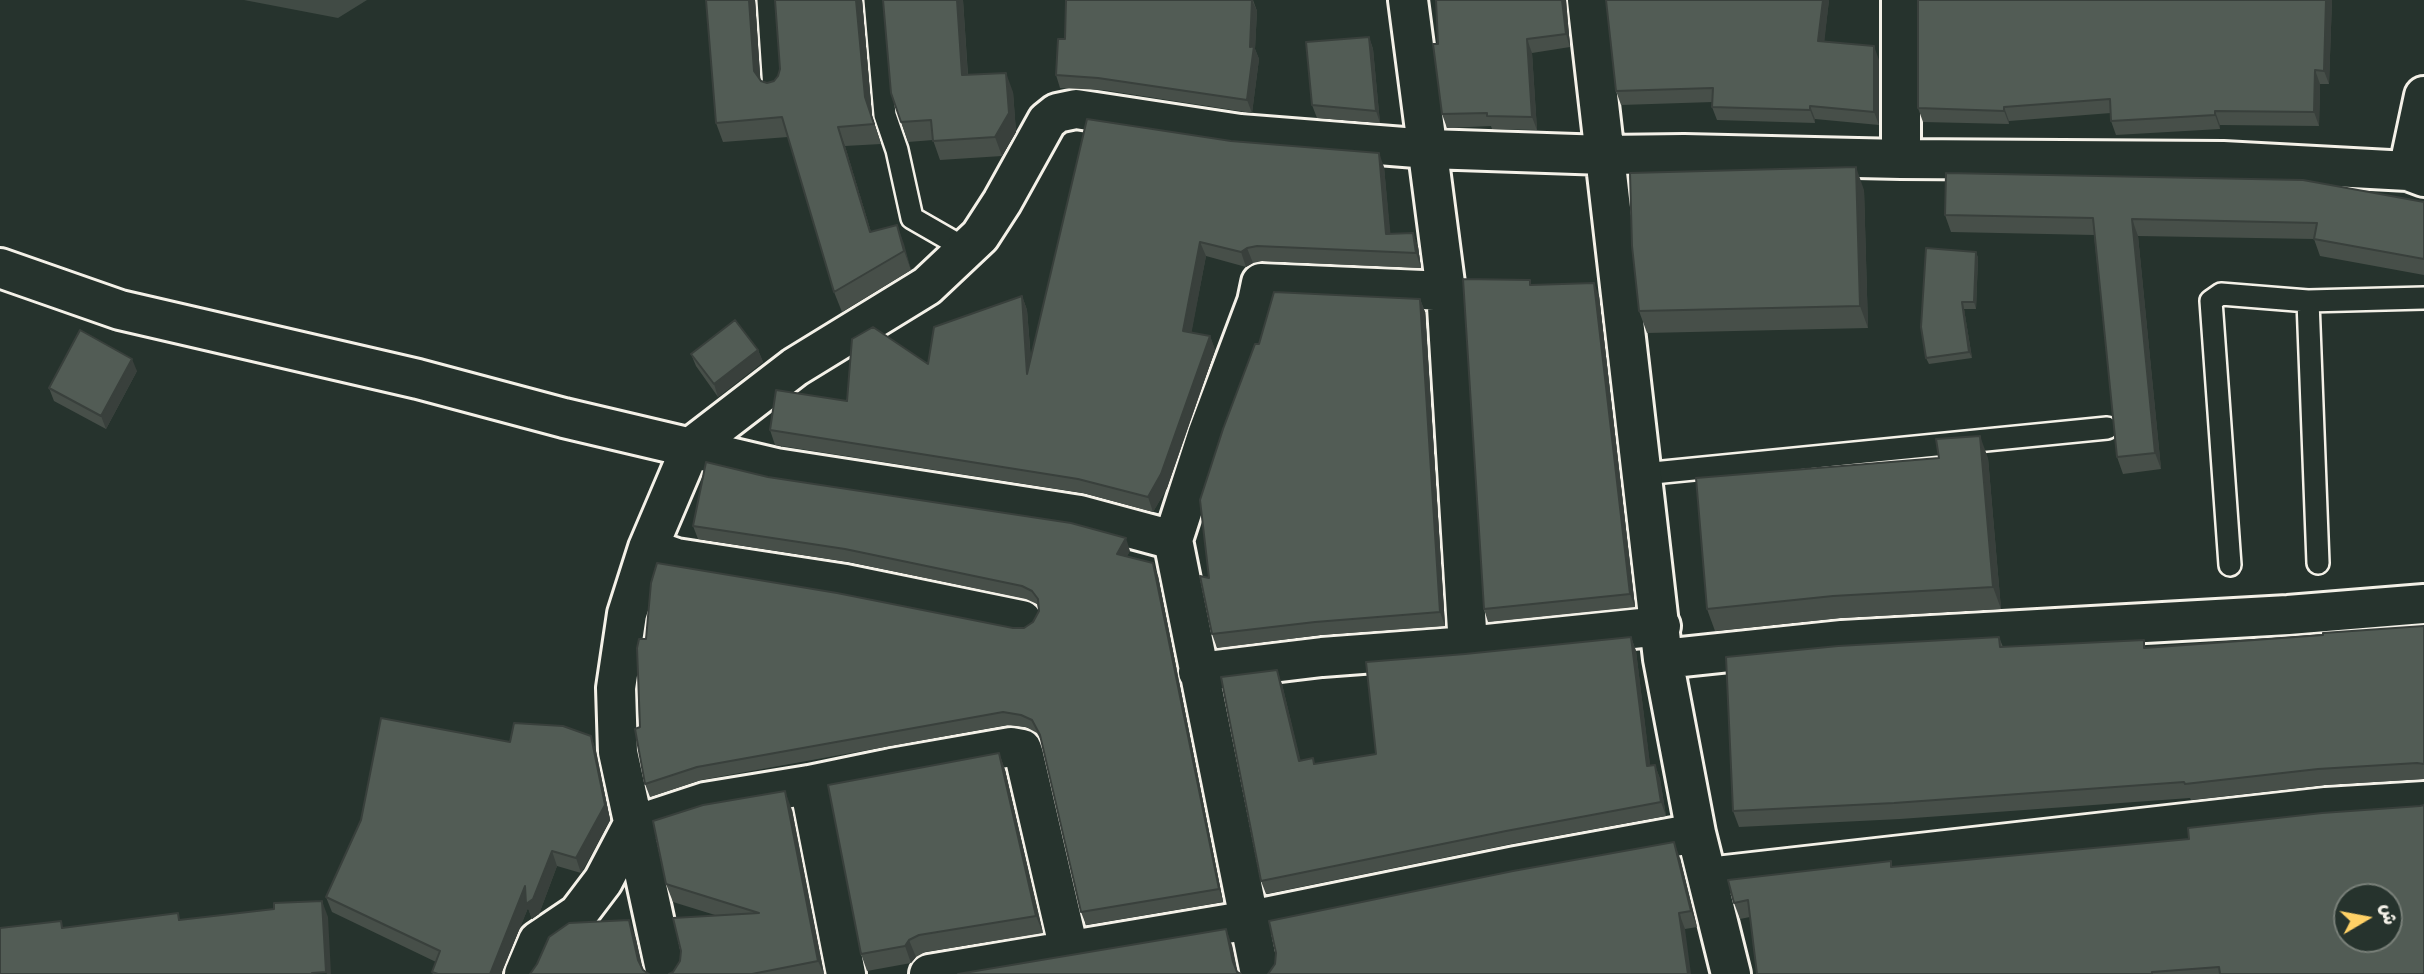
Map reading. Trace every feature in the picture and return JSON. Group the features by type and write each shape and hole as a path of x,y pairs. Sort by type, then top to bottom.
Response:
{"street":[{"path":"1408,0 1446,291 1468,646"},
{"path":"1587,0 1662,642 1696,833 1731,974"},
{"path":"1901,0 1901,159"},
{"path":"666,974 618,752 616,688 627,614 648,548 691,447 795,367 927,286 980,236 1047,121 1056,114 1076,110 1240,134 1429,149 1605,155 2223,161 2416,174 2424,96"},
{"path":"0,268 120,310 418,379 564,418 776,468 1080,515 1173,540"},
{"path":"1260,974 1173,540 1261,283 1446,291"},
{"path":"648,548 676,558 846,584 1022,620"},
{"path":"1198,672 1322,657 1468,646 1842,640 2288,615 2424,604"},
{"path":"524,974 538,941 578,915 603,881 632,826 705,802 1011,747 1022,749 1069,950"},
{"path":"809,785 846,974"},
{"path":"1708,877 2326,807 2424,801"},
{"path":"929,974 1250,920 1515,866 1696,833"}],"lane":[{"path":"768,0 774,89"},
{"path":"875,0 885,115 897,150 912,218 966,249"},
{"path":"2230,565 2211,301 2221,295 2308,301 2424,299"},
{"path":"2308,301 2318,563"},
{"path":"1643,474 2107,428"}],"shaded area":[{"path":"244,0 367,0 338,18"}],"building":[{"path":"706,0 749,0 754,71 761,81 767,83 774,81 780,69 775,0 856,0 865,97 874,124 838,127 870,232 897,225 904,251 834,292 782,117 716,123"},
{"path":"883,0 957,0 962,75 1006,73 1009,113 995,137 933,141 931,120 901,122 891,93"},
{"path":"1066,0 1252,0 1250,47 1254,46 1247,100 1098,78 1056,75 1058,39 1065,39"},
{"path":"1436,0 1562,0 1566,34 1527,39 1532,117 1487,116 1487,113 1442,114 1433,44 1438,44"},
{"path":"1606,0 1823,0 1818,41 1874,46 1874,112 1810,106 1810,110 1712,107 1713,88 1616,91"},
{"path":"1918,0 2326,0 2324,71 2315,70 2314,112 2215,111 2215,115 2111,121 2110,99 2004,107 2004,111 1918,108"},
{"path":"1369,37 1376,111 1312,105 1306,42"},
{"path":"1087,119 1231,141 1379,153 1386,234 1413,233 1416,253 1257,246 1241,252 1200,242 1183,331 1210,336 1161,474 1148,497 1078,479 770,430 776,390 847,401 852,339 873,327 928,364 934,327 1022,296 1027,374"},
{"path":"1856,167 1860,306 1639,311 1632,246 1630,173"},
{"path":"1946,173 2303,180 2424,202 2424,259 2314,239 2317,223 2132,219 2155,453 2117,457 2093,218 1945,215"},
{"path":"1926,248 1976,252 1974,302 1962,302 1969,352 1926,358 1921,327"},
{"path":"1463,279 1530,280 1530,285 1594,283 1630,594 1484,609"},
{"path":"1274,292 1420,299 1440,612 1212,634 1200,576 1209,578 1200,500 1255,344 1259,344"},
{"path":"735,320 758,350 714,384 691,354"},
{"path":"80,330 132,359 101,416 49,388"},
{"path":"1980,436 1993,587 1833,596 1707,609 1696,478 1939,458 1936,439"},
{"path":"706,462 768,477 1071,523 1126,538 1117,554 1153,563 1219,889 1081,912 1040,735 1032,720 1021,715 1003,712 697,767 645,784 635,729 640,727 637,648 639,639 646,639 651,583 657,563 837,593 1013,628 1024,628 1033,622 1039,611 1038,599 1032,591 1022,586 845,549 693,526"},
{"path":"2424,626 2424,764 2318,769 2185,784 1733,811 1726,657 1838,646 1999,637 2000,647 2144,640 2144,648"},
{"path":"1631,637 1647,766 1655,765 1661,802 1261,881 1221,677 1277,670 1299,761 1313,758 1314,764 1376,754 1366,662"},
{"path":"381,718 510,742 514,723 563,726 591,736 605,805 576,858 552,851 533,899 526,904 525,886 490,974 432,972 440,951 326,897 361,820"},
{"path":"999,753 1036,916 919,935 909,940 905,946 861,954 828,785"},
{"path":"785,791 818,961 752,974 669,974 680,961 681,951 673,918 759,913 666,884 653,821 703,805"},
{"path":"2424,805 2424,974 2220,974 2219,967 2152,974 1757,974 1748,900 1734,903 1728,880 1891,861 1891,867 2189,839 2188,828"},
{"path":"1674,842 1691,911 1679,913 1688,974 1268,974 1275,964 1276,953 1269,921 1513,871"},
{"path":"322,901 326,972 0,974 0,928 61,921 62,928 178,913 179,920 274,909 274,903"},
{"path":"629,920 638,960 643,970 649,974 530,974 549,937 569,923"},
{"path":"1226,929 1233,962 1237,972 1241,974 958,974"}]}
